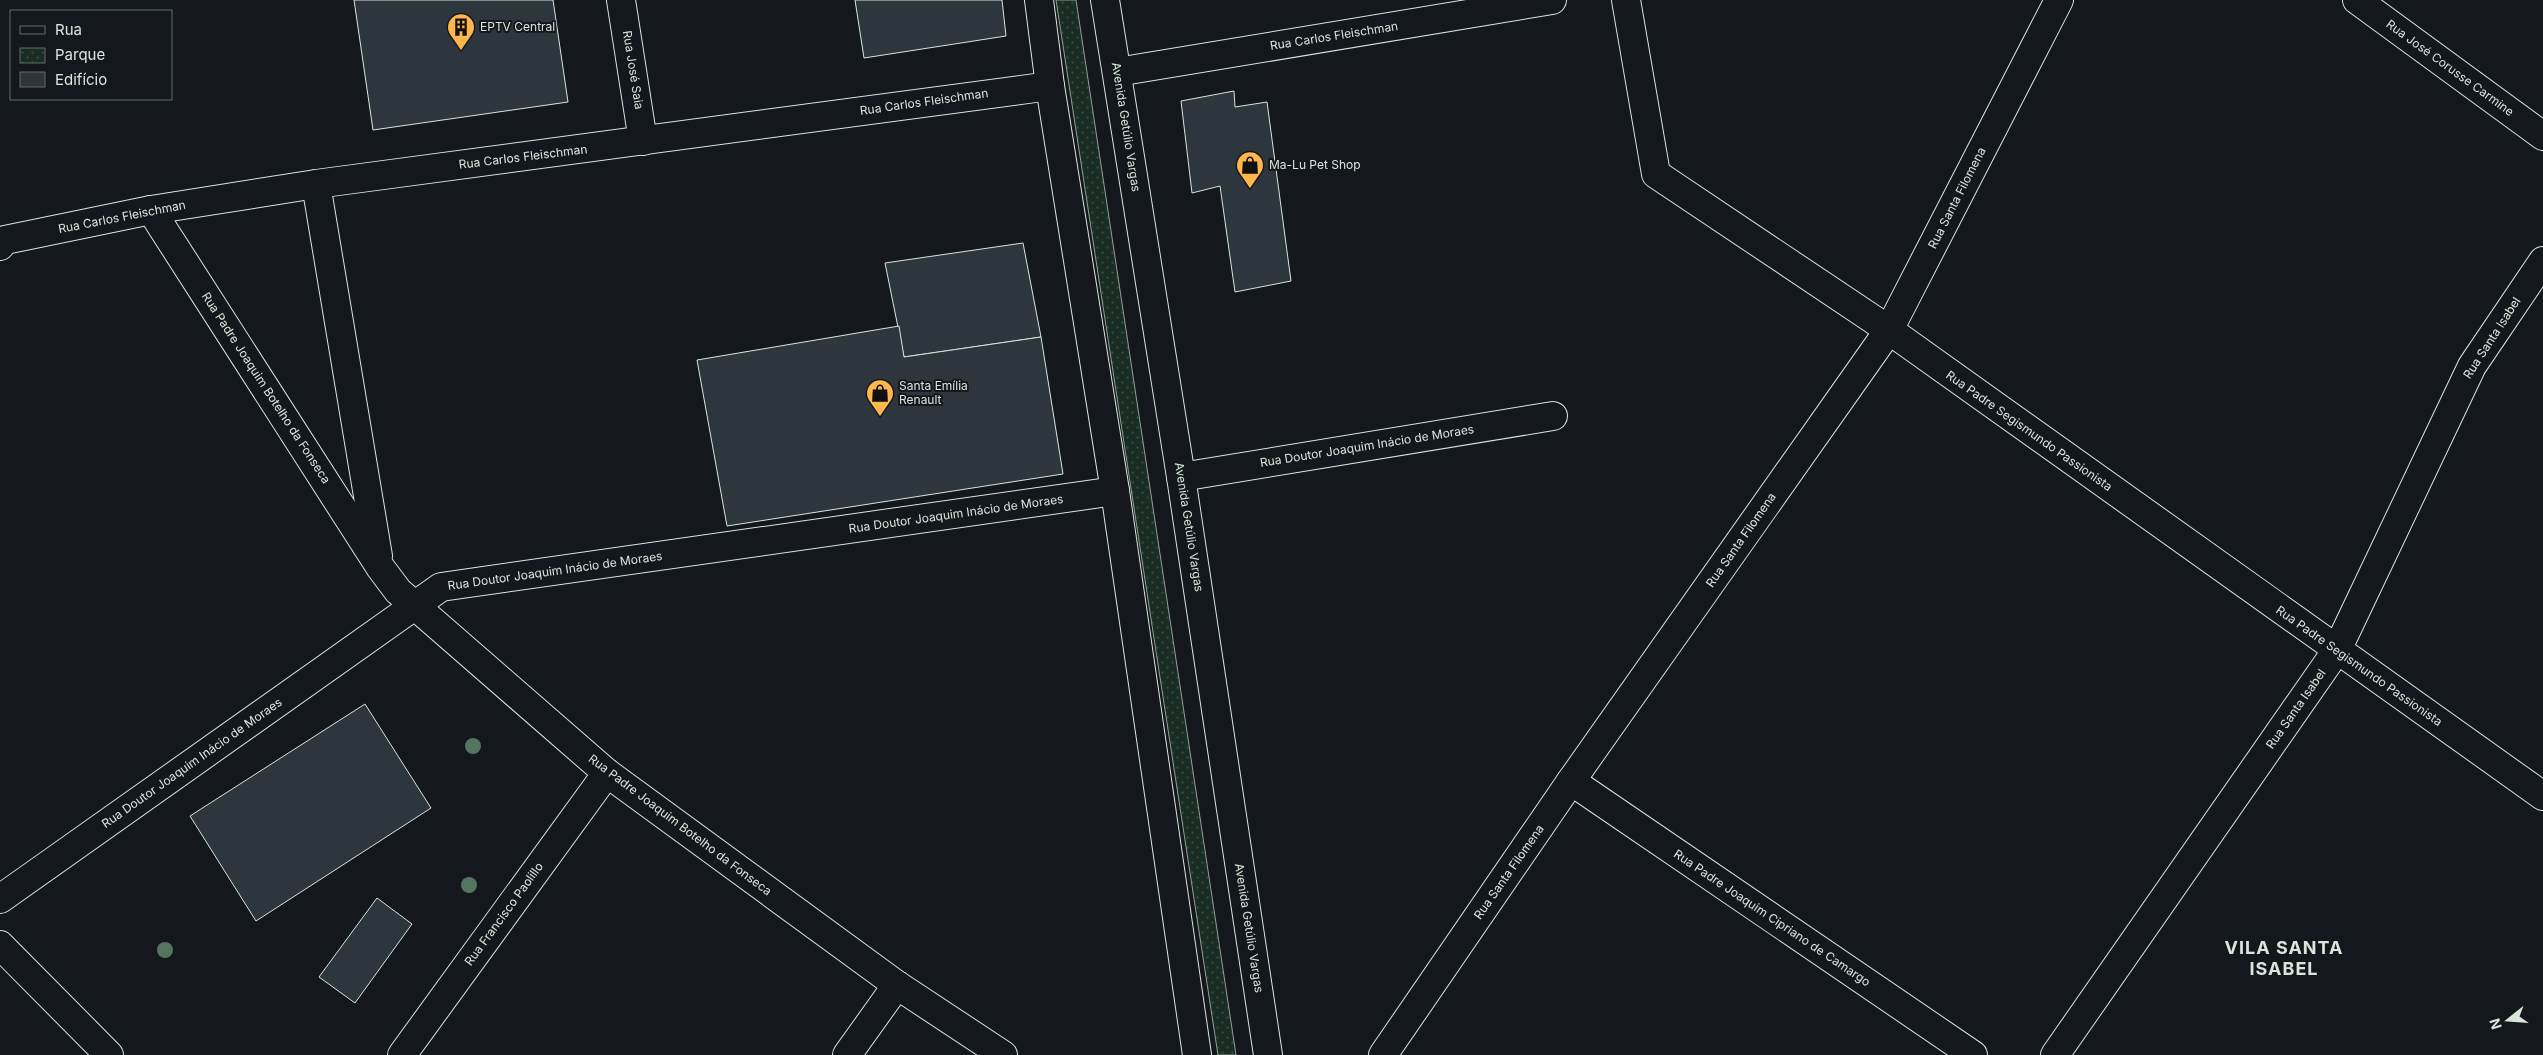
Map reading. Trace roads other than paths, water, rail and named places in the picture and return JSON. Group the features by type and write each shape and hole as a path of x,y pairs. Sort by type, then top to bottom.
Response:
{"street":[{"name":"Rua José Saia","path":"622,0 643,141"},
{"path":"1039,0 1050,86 1115,491 1197,1055"},
{"name":"Avenida Getúlio Vargas","path":"1106,0 1181,477 1268,1055"},
{"name":"Rua Padre Segismundo Passionista","path":"1626,0 1656,174 1889,330 2543,796"},
{"name":"Rua Santa Filomena","path":"1383,1055 1571,781 1889,330 2059,0"},
{"name":"Rua José Corusse Carmine","path":"2357,0 2543,136"},
{"name":"Rua Carlos Fleischman","path":"1117,72 1541,1"},
{"name":"Rua Carlos Fleischman","path":"0,246 5,240 151,210 316,184 1050,86"},
{"name":"Rua Padre Joaquim Botelho da Fonseca","path":"316,184 380,567"},
{"name":"Rua Padre Joaquim Botelho da Fonseca","path":"151,210 380,567 398,592 606,773 897,985 1003,1055"},
{"name":"Rua Santa Isabel","path":"2055,1055 2337,650 2472,366 2543,261"},
{"name":"Rua Doutor Joaquim Inácio de Moraes","path":"1181,477 1553,416"},
{"name":"Rua Doutor Joaquim Inácio de Moraes","path":"0,899 441,587 1115,491"},
{"name":"Rua Francisco Paolillo","path":"402,1055 606,773"},
{"name":"Rua Padre Joaquim Cipriano de Camargo","path":"1571,781 1973,1055"},
{"path":"0,945 109,1055"},
{"path":"847,1055 897,985"}],"place":[{"name":"EPTV Central","path":"461,51"},
{"name":"Ma-Lu Pet Shop","path":"1250,189"},
{"name":"Santa Emília Renault","path":"880,417"}],"district":[{"name":"VILA SANTA ISABEL","path":"2284,958"}]}
